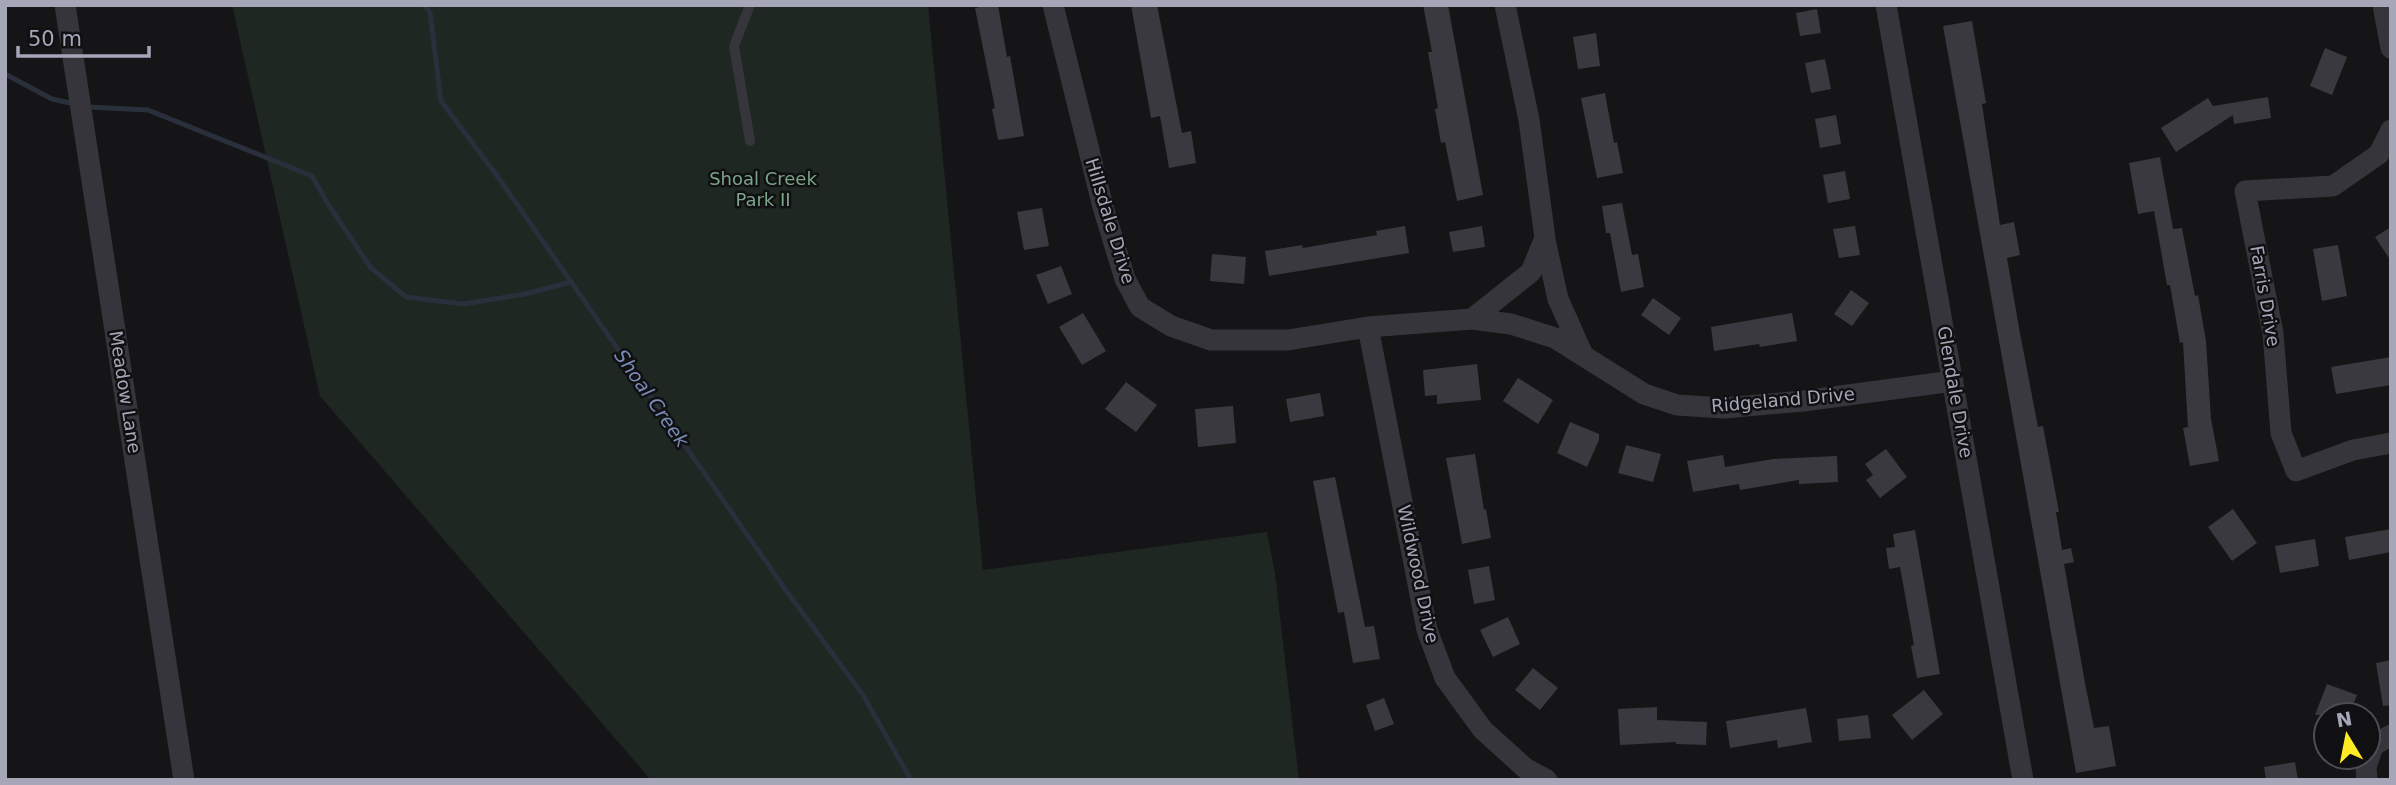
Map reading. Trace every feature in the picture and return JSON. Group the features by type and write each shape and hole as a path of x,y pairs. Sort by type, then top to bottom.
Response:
{"street":[{"name":"Meadow Lane","path":"65,5 184,780"},
{"name":"Hillsdale Drive","path":"1053,5 1107,219 1125,279 1140,307 1171,326 1211,340 1288,340 1368,327 1472,319"},
{"path":"1505,5 1529,120 1545,238 1558,299 1583,355"},
{"name":"Glendale Drive","path":"1886,5 2023,780"},
{"path":"2383,5 2391,48"},
{"name":"Farris Drive","path":"2391,130 2379,154 2333,186 2245,191 2273,333 2281,433 2296,471 2353,450 2391,443"},
{"path":"1472,319 1531,272 1545,238"},
{"name":"Ridgeland Drive","path":"1472,319 1511,324 1555,338 1644,394 1677,405 1724,408 1803,401 1953,381"},
{"name":"Wildwood Drive","path":"1368,327 1427,630 1446,678 1483,730 1525,768 1547,780"},
{"path":"2367,780 2366,767 2373,746 2391,735"}],"lane":[{"path":"750,5 734,46 750,141"}],"green space":[{"name":"Shoal Creek Park II","path":"232,5 928,5 983,570 1267,532 1275,573 1299,780 651,780 320,396"}],"building":[{"path":"998,5 1024,136 998,140 992,109 995,108 975,8"},
{"path":"1131,5 1157,5 1182,133 1191,131 1196,163 1169,168 1160,116 1151,118"},
{"path":"1423,5 1448,5 1483,195 1457,201 1435,109 1438,108 1428,52 1432,52"},
{"path":"1817,9 1821,33 1800,36 1796,13"},
{"path":"1972,21 1986,103 1982,104 2000,225 2014,222 2020,255 2007,258 2019,328 2038,427 2043,426 2059,512 2056,512 2062,550 2071,548 2074,562 2064,564 2085,683 2094,728 2109,726 2116,766 2076,773 1943,26"},
{"path":"1596,33 1600,66 1578,69 1573,37"},
{"path":"2325,48 2347,57 2332,95 2310,86"},
{"path":"1825,59 1831,89 1811,93 1805,63"},
{"path":"1605,93 1614,143 1617,142 1623,173 1597,178 1581,98"},
{"path":"2268,97 2271,118 2234,124 2233,115 2176,152 2161,128 2208,98 2213,106"},
{"path":"1836,115 1841,144 1820,148 1815,119"},
{"path":"2160,157 2173,229 2182,228 2195,296 2198,295 2206,341 2211,419 2219,461 2190,466 2183,428 2188,427 2183,342 2180,343 2170,285 2167,285 2154,211 2138,214 2129,163"},
{"path":"1845,171 1850,199 1828,203 1823,175"},
{"path":"1622,203 1632,255 1638,254 1644,287 1621,292 1602,206"},
{"path":"1042,208 1049,246 1024,250 1017,212"},
{"path":"1405,226 1409,253 1269,276 1265,251 1302,245 1303,248 1377,235 1376,231"},
{"path":"1482,226 1485,247 1453,252 1449,232"},
{"path":"1855,226 1860,255 1839,258 1833,229"},
{"path":"2391,227 2391,261 2375,237"},
{"path":"2338,245 2347,296 2322,301 2313,249"},
{"path":"1212,254 1246,257 1244,284 1210,281"},
{"path":"1061,266 1072,294 1048,304 1036,275"},
{"path":"1851,290 1869,303 1852,326 1834,314"},
{"path":"1653,298 1681,318 1669,335 1641,315"},
{"path":"1083,313 1106,351 1082,365 1059,327"},
{"path":"1792,313 1797,341 1714,351 1711,327"},
{"path":"2391,357 2391,385 2336,394 2331,367"},
{"path":"1477,364 1481,400 1437,404 1437,395 1425,396 1423,370"},
{"path":"1518,378 1553,400 1538,424 1503,401"},
{"path":"1126,382 1157,405 1136,432 1105,409"},
{"path":"1320,393 1324,416 1290,422 1286,399"},
{"path":"1233,406 1236,443 1198,447 1195,409"},
{"path":"1570,422 1599,434 1587,467 1557,453"},
{"path":"1626,445 1661,454 1653,482 1618,473"},
{"path":"1886,449 1907,477 1880,498 1866,480 1873,475 1865,464"},
{"path":"1475,454 1491,538 1462,544 1446,458"},
{"path":"1723,455 1725,467 1773,459 1837,456 1838,482 1799,484 1799,480 1740,490 1739,484 1693,492 1687,461"},
{"path":"1335,477 1365,627 1374,626 1380,659 1353,663 1344,612 1338,613 1313,481"},
{"path":"2233,509 2257,543 2232,561 2208,527"},
{"path":"2391,529 2391,552 2349,560 2345,537"},
{"path":"1915,530 1940,674 1917,678 1900,567 1889,569 1886,548 1895,547 1893,534"},
{"path":"2315,539 2319,566 2280,573 2275,546"},
{"path":"1489,566 1495,600 1474,604 1468,570"},
{"path":"1508,617 1520,644 1493,657 1480,630"},
{"path":"2391,660 2391,705 2383,706 2376,663"},
{"path":"1533,668 1558,688 1540,710 1515,690"},
{"path":"2327,684 2357,695 2355,701 2320,701"},
{"path":"1924,690 1943,714 1912,740 1892,715"},
{"path":"1384,698 1394,724 1375,731 1366,705"},
{"path":"1657,707 1657,720 1707,722 1706,745 1676,742 1620,745 1618,709"},
{"path":"1806,708 1812,742 1778,748 1777,740 1730,748 1726,721"},
{"path":"1868,715 1871,738 1839,741 1837,719"},
{"path":"2295,762 2298,780 2266,780 2264,767"}],"waterway":[{"name":"Shoal Creek","path":"424,5 430,12 441,101 498,177 785,589 863,695 911,780"},
{"path":"5,74 52,99 75,104"},
{"path":"88,107 148,110 312,176 371,268 406,297 463,304 525,294 571,282"}]}
